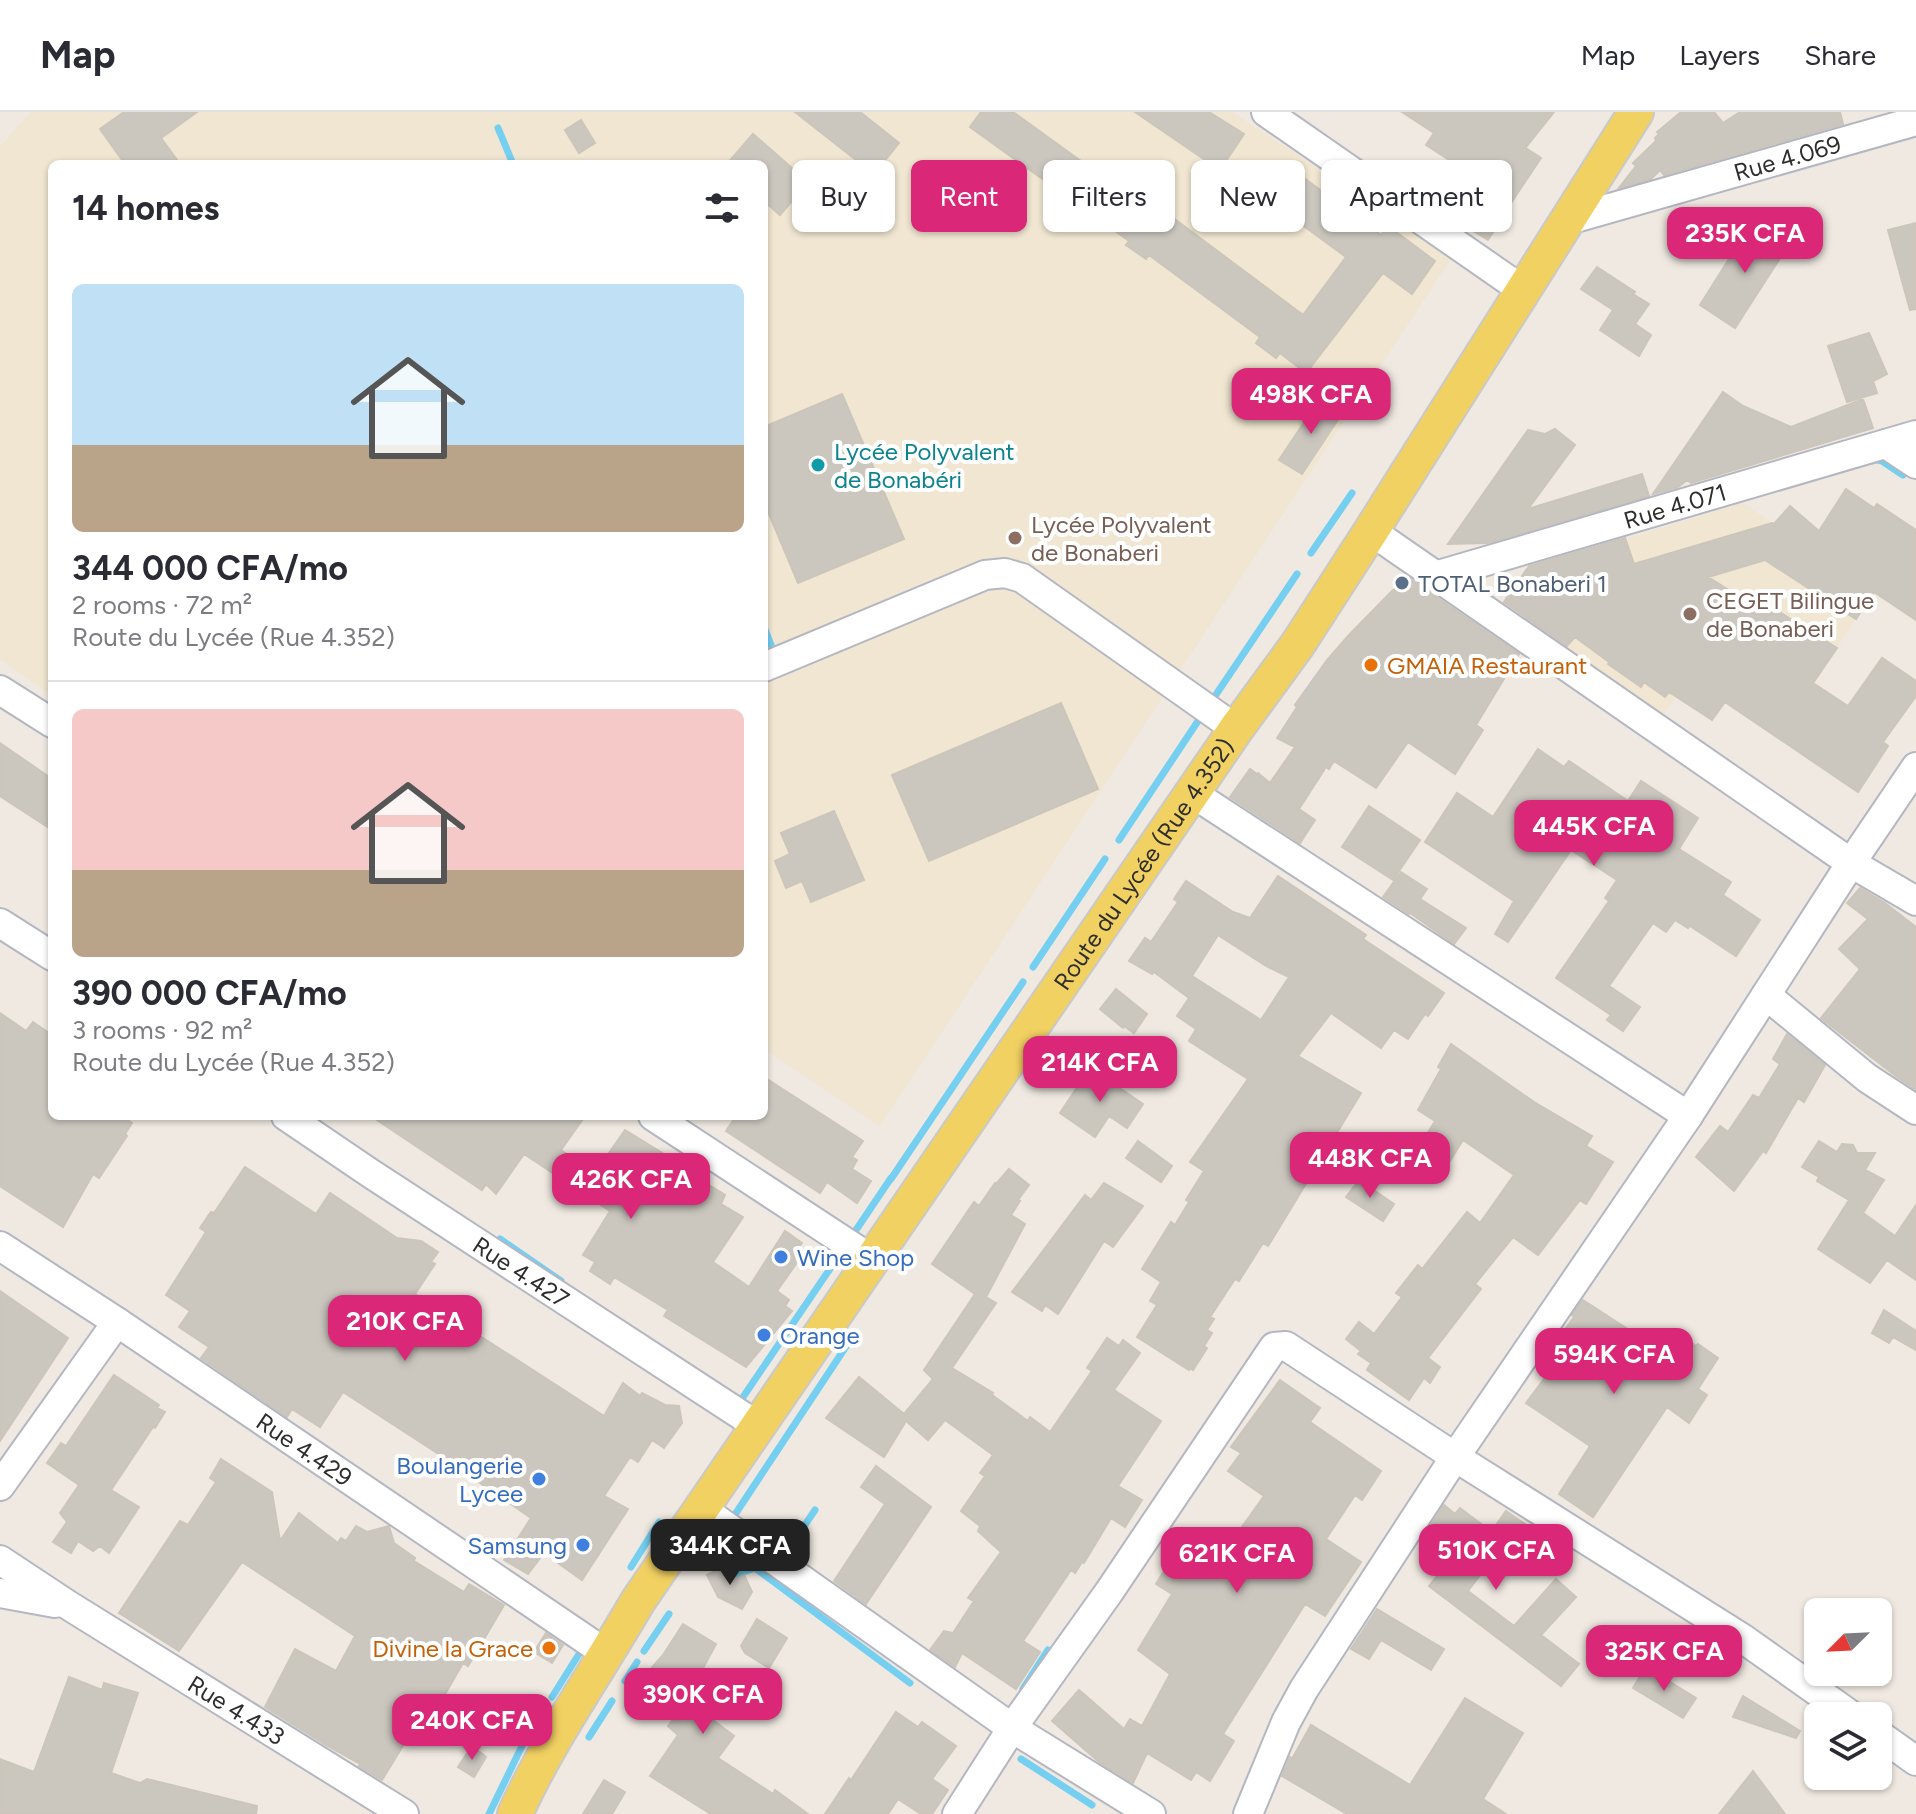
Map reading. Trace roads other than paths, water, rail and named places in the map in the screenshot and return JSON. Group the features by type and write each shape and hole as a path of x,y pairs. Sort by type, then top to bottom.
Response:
{"main road":[{"name":"Route du Lycée (Rue 4.352)","path":"515,1814 555,1738 638,1601 1236,729 1298,644 1636,112"}],"street":[{"path":"1266,112 1524,291"},
{"name":"Rue 4.069","path":"1568,220 1916,121"},
{"name":"Rue 4.071","path":"1435,576 1916,435"},
{"path":"1886,444 1916,464"},
{"path":"1371,531 1851,863 1916,901"},
{"path":"768,665 985,575 1005,573 1022,578 1236,729"},
{"path":"0,690 48,720"},
{"path":"1248,1814 1286,1722 1304,1689 1455,1457 1688,1116 1916,767"},
{"path":"1192,793 1688,1116"},
{"path":"0,923 48,953"},
{"path":"1766,995 1867,1078 1916,1110"},
{"name":"Rue 4.427","path":"292,1120 758,1426"},
{"path":"659,1120 871,1259"},
{"name":"Rue 4.429","path":"0,1246 607,1654"},
{"path":"0,1486 117,1322"},
{"path":"957,1814 1012,1728 1109,1592 1274,1347 1286,1346 1742,1638 1832,1702"},
{"path":"702,1509 1012,1728 1151,1814"},
{"name":"Rue 4.433","path":"0,1560 404,1814"},
{"path":"0,1593 68,1605"},
{"path":"1892,1744 1916,1761"}],"waterway":[{"path":"498,128 511,160"},
{"path":"1873,459 1882,461 1903,475"},
{"path":"1311,553 1352,493"},
{"path":"1211,702 1297,574"},
{"path":"768,637 775,655"},
{"path":"1119,840 1204,712"},
{"path":"1033,967 1105,859"},
{"path":"891,1179 1023,982"},
{"path":"854,1233 891,1178"},
{"path":"500,1239 561,1281"},
{"path":"739,1403 840,1254"},
{"path":"736,1513 849,1342"},
{"path":"790,1547 815,1510"},
{"path":"631,1567 659,1522"},
{"path":"734,1575 755,1568 910,1683"},
{"path":"644,1651 669,1614"},
{"path":"1023,1689 1048,1650"},
{"path":"552,1697 579,1654"},
{"path":"625,1681 637,1662"},
{"path":"589,1737 612,1701"},
{"path":"489,1814 522,1746 546,1706"},
{"path":"1021,1759 1092,1805"}],"place":[{"name":"Lycée Polyvalent de Bonabéri","path":"818,465"},
{"name":"Lycée Polyvalent de Bonaberi","path":"1015,538"},
{"name":"TOTAL Bonaberi 1","path":"1402,583"},
{"name":"CEGET Bilingue de Bonaberi","path":"1690,614"},
{"name":"GMAIA Restaurant","path":"1371,665"},
{"name":"Wine Shop","path":"781,1257"},
{"name":"Orange","path":"764,1335"},
{"name":"Boulangerie Lycee","path":"539,1479"},
{"name":"Samsung","path":"583,1545"},
{"name":"Divine la Grace","path":"549,1648"}]}
